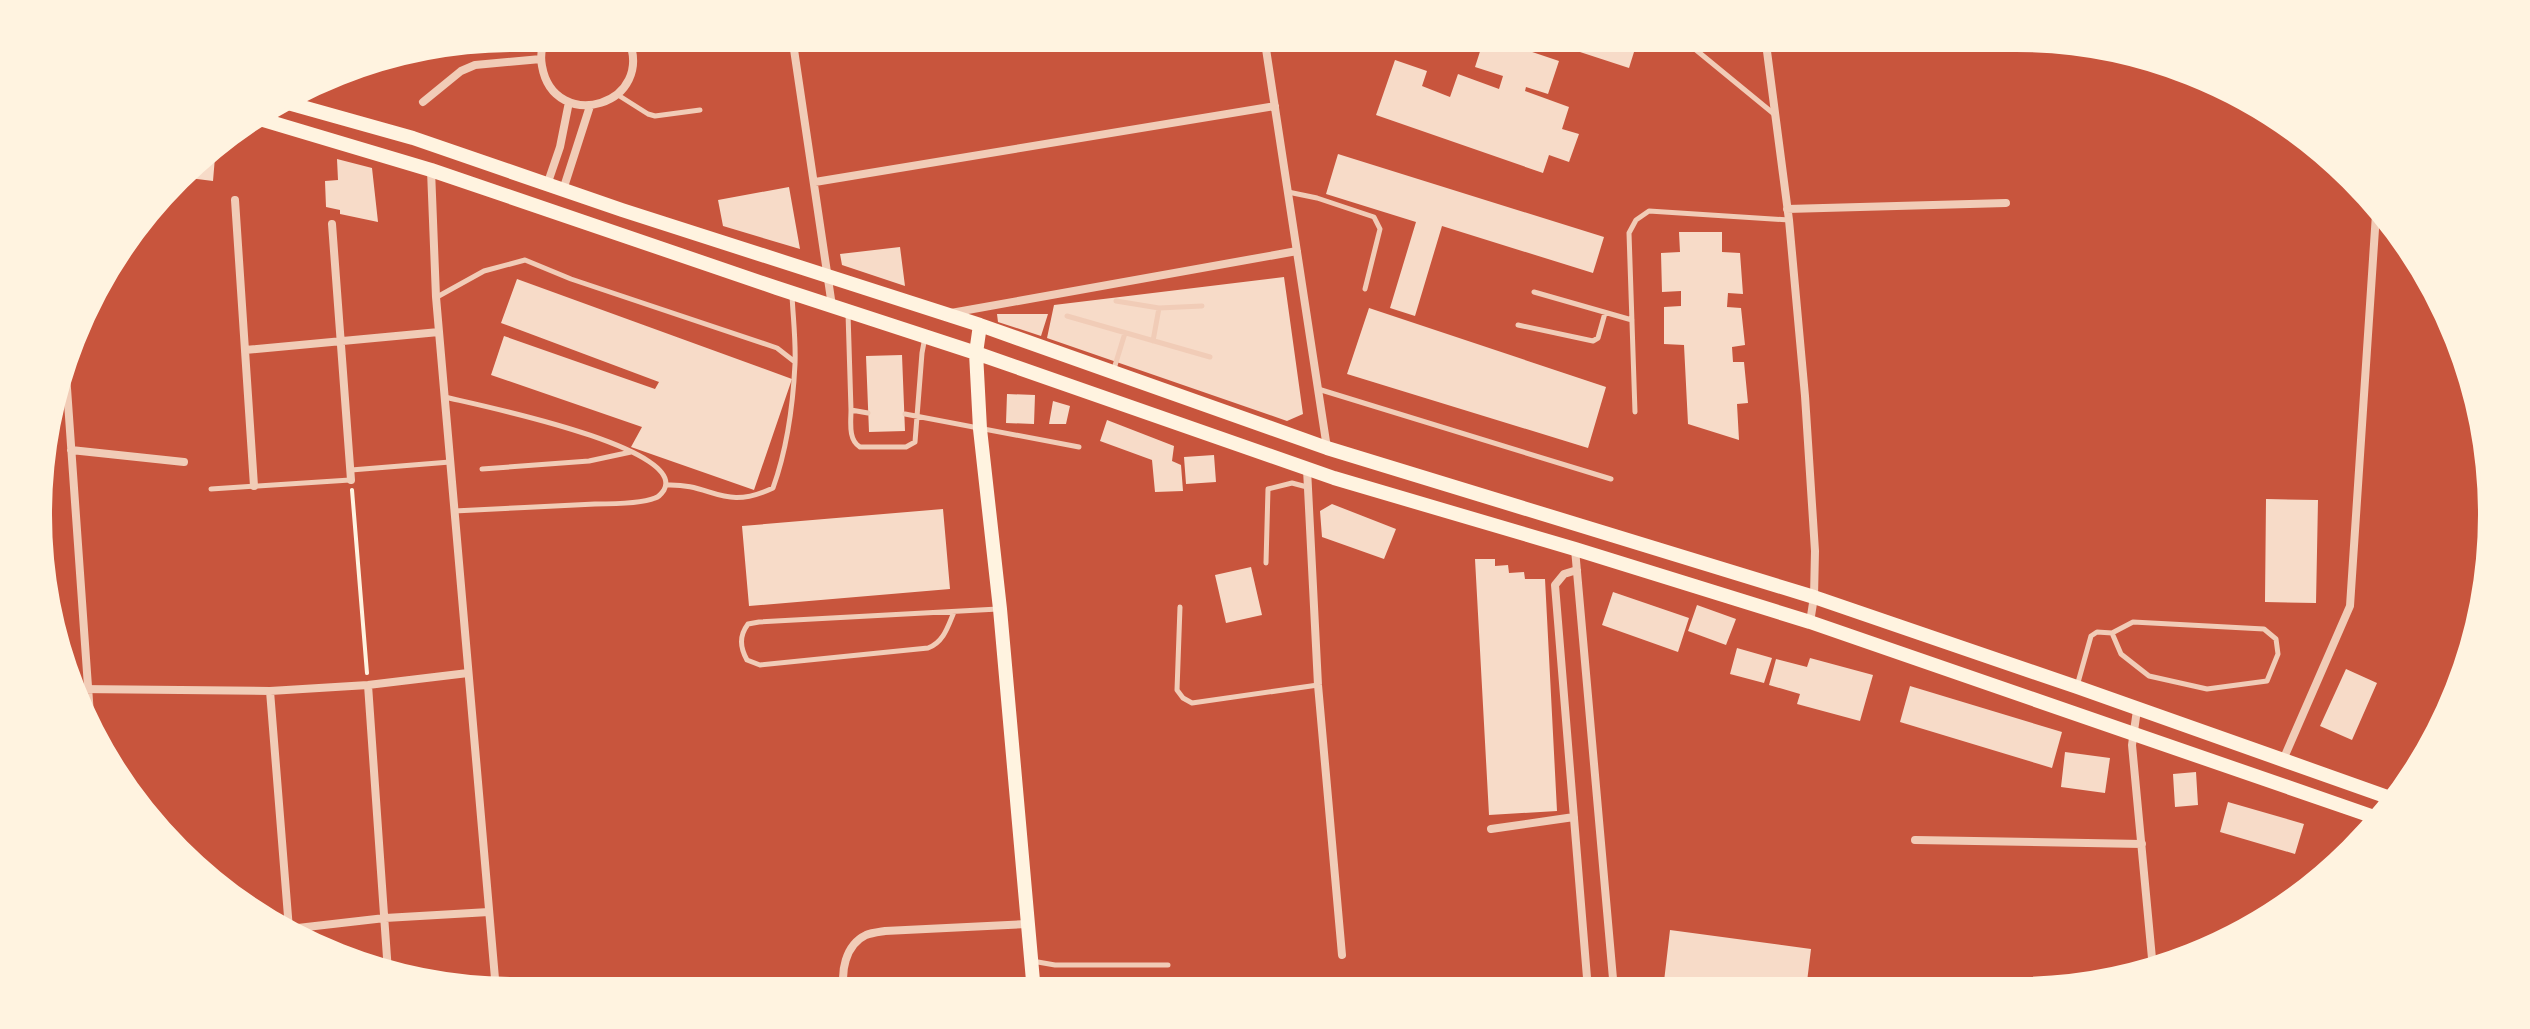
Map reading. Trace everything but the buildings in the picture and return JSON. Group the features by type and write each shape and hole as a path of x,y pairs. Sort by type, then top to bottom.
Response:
{"main road":[{"path":"295,105 413,138 828,278 980,325 1327,448 1814,597 2385,796"},
{"path":"267,121 431,170 976,353 1307,469 1810,622 2369,815"},
{"path":"980,325 976,353 980,429 1000,609 1033,979"}],"street":[{"path":"543,50 541,59 544,75 554,92 569,102 590,106 605,103 618,95 628,83 633,68 632,50"},
{"path":"794,50 833,306"},
{"path":"1266,50 1327,448"},
{"path":"1767,50 1789,220 1805,396 1815,551 1810,622"},
{"path":"423,102 461,71 475,65 541,59"},
{"path":"547,185 560,147 569,102"},
{"path":"563,190 590,106"},
{"path":"815,182 1275,106"},
{"path":"431,170 436,297 495,978"},
{"path":"235,200 254,486"},
{"path":"1787,209 2006,203"},
{"path":"2283,760 2350,606 2376,221"},
{"path":"332,224 351,475"},
{"path":"944,314 1297,251"},
{"path":"245,350 439,332"},
{"path":"67,391 83,686"},
{"path":"71,450 184,462"},
{"path":"1307,469 1318,685 1342,955"},
{"path":"1575,549 1613,979"},
{"path":"1577,570 1564,574 1555,585 1587,979"},
{"path":"84,689 270,691 368,685 468,673"},
{"path":"368,685 387,961"},
{"path":"270,691 288,920"},
{"path":"2137,710 2132,745 2152,958"},
{"path":"1491,829 1574,817"},
{"path":"1915,840 2142,844"},
{"path":"302,927 385,918 489,912"},
{"path":"841,979 847,953 864,936 885,931 1027,924"}],"lane":[{"path":"1696,50 1774,115"},
{"path":"618,95 655,116 700,110"},
{"path":"1288,192 1374,217 1380,229 1365,289"},
{"path":"1635,412 1629,233 1636,220 1649,211 1789,220"},
{"path":"436,297 484,271 525,260 571,279 777,348 795,362"},
{"path":"1534,292 1632,320"},
{"path":"666,485 679,484 738,499 773,488 786,441 795,362 792,293"},
{"path":"1116,301 1159,308 1202,306"},
{"path":"1153,341 1159,308"},
{"path":"848,312 852,438 860,447 906,447 915,442 926,336"},
{"path":"1518,325 1593,341 1598,338 1605,313"},
{"path":"1067,316 1210,357"},
{"path":"1113,373 1125,333"},
{"path":"1318,389 1611,479"},
{"path":"444,397 543,420 591,435 632,452 658,468 665,477 666,485 663,493 655,499 454,511"},
{"path":"851,410 868,413"},
{"path":"905,414 1079,447"},
{"path":"482,469 589,461 632,452"},
{"path":"211,489 450,462"},
{"path":"1266,563 1268,489 1292,483 1307,487"},
{"path":"1180,607 1177,690 1192,703 1318,685"},
{"path":"954,612 943,636 928,648 760,665 747,660 742,650 743,630 748,624 759,622 1000,609"},
{"path":"2077,687 2091,636 2097,632 2112,633 2133,622 2264,629 2276,639 2278,654 2267,681 2207,689 2149,676 2121,654 2112,633"},
{"path":"1031,961 1055,965 1168,965"}],"path":[{"path":"351,475 368,685"}]}
